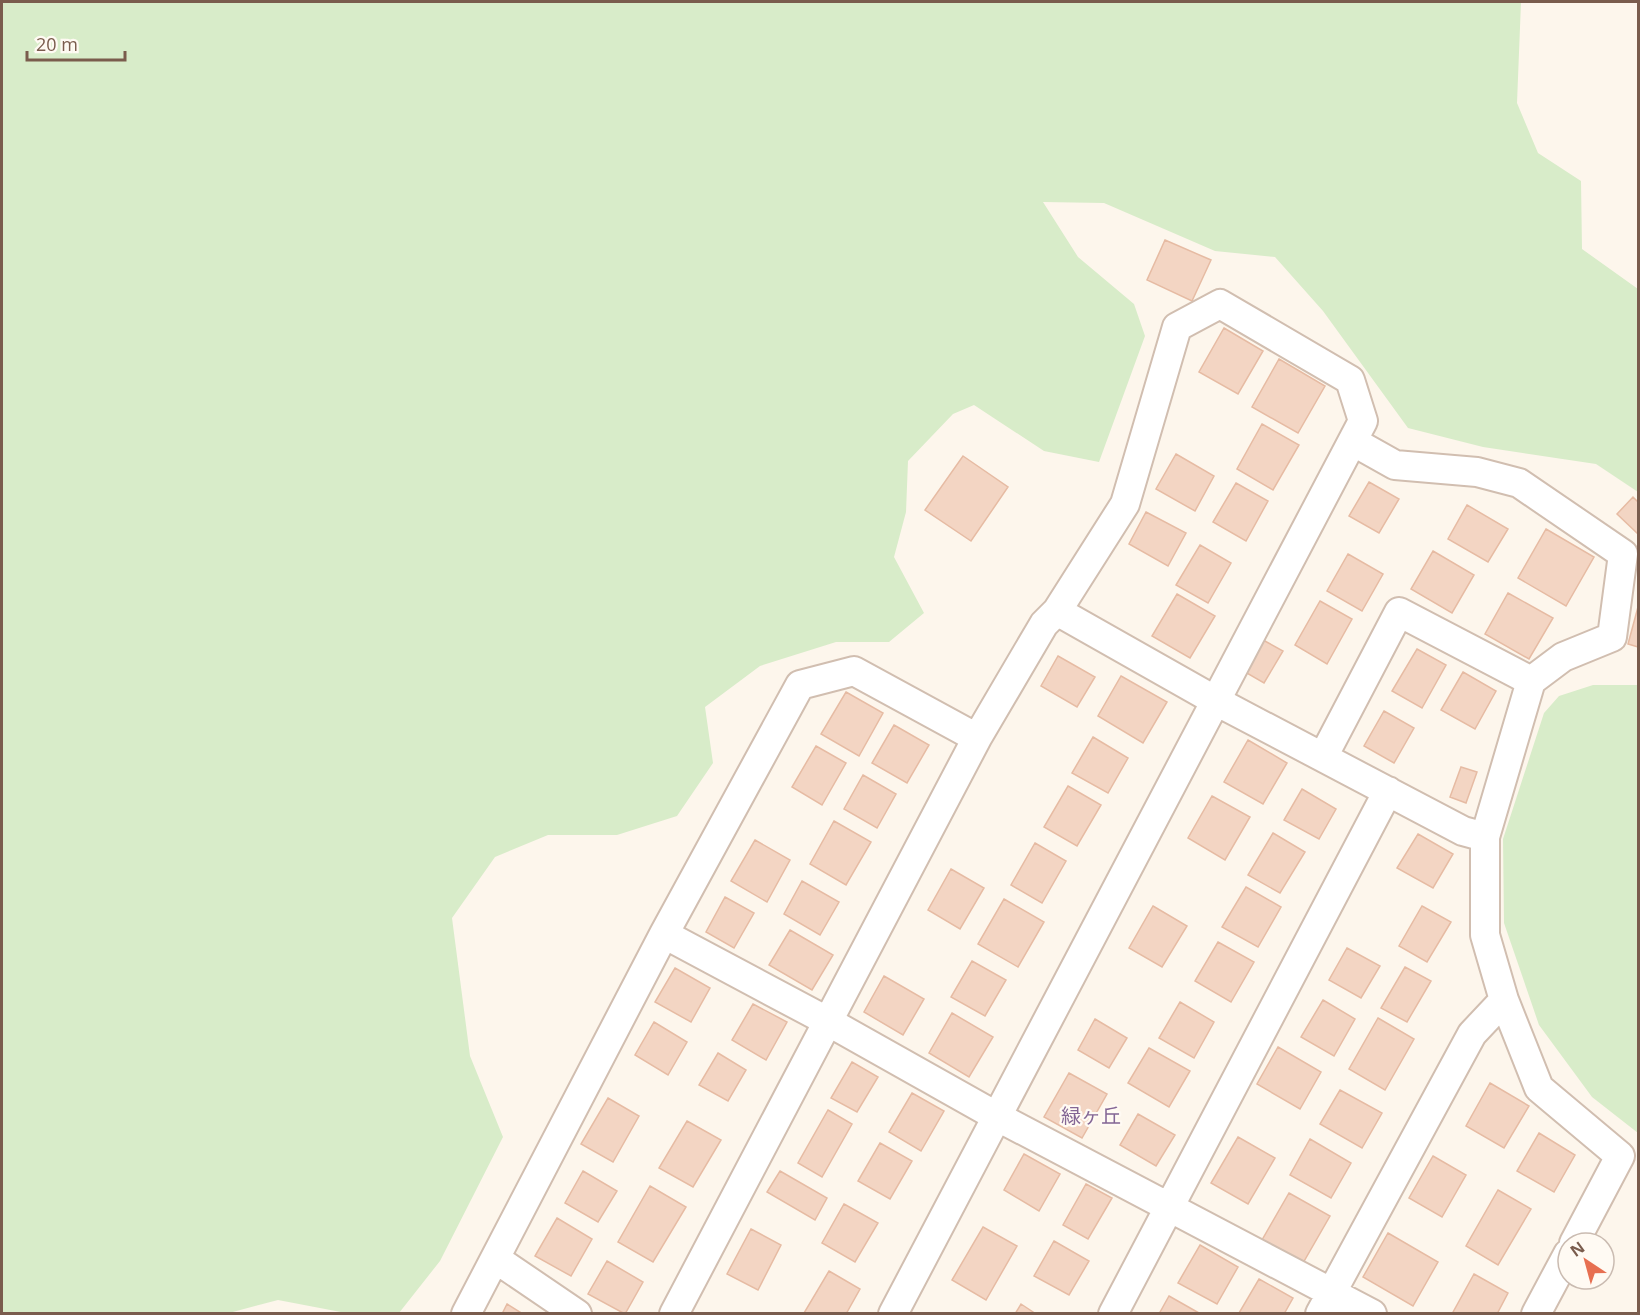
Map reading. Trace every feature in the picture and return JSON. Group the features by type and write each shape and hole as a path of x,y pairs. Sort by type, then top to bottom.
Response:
{"street":[{"path":"674,1314 977,738 1044,624 1057,611 1125,504 1177,327 1220,304 1350,380 1363,422 893,1314"},
{"path":"1354,442 1395,465 1476,472 1520,483 1623,554 1612,638 1563,657 1531,681 1485,837 1485,935 1504,1000 1539,1089 1620,1156 1580,1231"},
{"path":"1057,611 1216,701 1463,831 1485,837"},
{"path":"1323,757 1399,612 1531,681"},
{"path":"466,1314 664,934 800,685 855,671 977,738"},
{"path":"1113,1314 1388,791"},
{"path":"664,934 829,1022 996,1116 1170,1206 1326,1303 1372,1314"},
{"path":"1326,1303 1472,1034 1504,1000"},
{"path":"496,1258 577,1314"},
{"path":"1536,1314 1556,1276"}],"green space":[{"path":"2,2 1521,2 1517,103 1538,153 1581,181 1582,249 1638,289 1638,492 1596,464 1483,447 1408,428 1323,311 1275,257 1215,251 1104,203 1043,202 1078,257 1134,304 1145,336 1099,462 1044,451 974,405 953,414 908,461 906,512 894,557 924,613 889,642 836,642 760,666 705,707 713,763 677,816 617,835 548,835 495,857 452,918 470,1056 503,1137 440,1261 399,1313 346,1313 278,1300 229,1313 2,1313"},
{"path":"1593,685 1638,685 1638,1133 1592,1097 1539,1025 1504,923 1503,839 1544,713 1559,696"}],"building":[{"path":"1165,240 1211,260 1192,301 1147,280"},
{"path":"1224,328 1263,351 1238,394 1199,372"},
{"path":"1279,359 1325,386 1298,433 1252,407"},
{"path":"1262,424 1299,445 1273,490 1237,469"},
{"path":"1176,454 1214,476 1195,511 1156,489"},
{"path":"963,456 1008,487 971,541 925,510"},
{"path":"1369,482 1399,499 1379,533 1349,516"},
{"path":"1236,483 1268,501 1246,541 1213,522"},
{"path":"1633,497 1638,502 1638,534 1617,514"},
{"path":"1467,505 1508,529 1488,562 1448,539"},
{"path":"1146,512 1186,533 1168,566 1129,544"},
{"path":"1546,529 1594,557 1566,606 1518,578"},
{"path":"1200,545 1231,563 1208,603 1176,585"},
{"path":"1433,551 1474,575 1452,613 1411,589"},
{"path":"1348,554 1383,574 1362,611 1327,591"},
{"path":"1508,593 1553,618 1529,659 1485,634"},
{"path":"1177,594 1215,616 1190,658 1152,636"},
{"path":"1320,601 1352,619 1327,664 1295,645"},
{"path":"1638,607 1638,647 1628,644"},
{"path":"1263,640 1283,651 1264,683 1245,672"},
{"path":"1417,649 1446,665 1422,708 1392,691"},
{"path":"1058,656 1095,677 1077,707 1041,686"},
{"path":"1463,672 1496,691 1475,729 1441,710"},
{"path":"1121,676 1167,702 1143,743 1098,716"},
{"path":"846,692 883,713 859,756 821,734"},
{"path":"1384,711 1414,728 1394,763 1364,746"},
{"path":"894,725 929,745 907,783 872,763"},
{"path":"1093,737 1128,758 1108,793 1072,773"},
{"path":"1248,740 1287,763 1263,804 1224,782"},
{"path":"816,746 846,763 822,805 792,787"},
{"path":"1461,767 1477,772 1466,803 1450,797"},
{"path":"863,775 896,794 877,828 844,809"},
{"path":"1068,786 1101,805 1077,846 1044,827"},
{"path":"1302,789 1336,809 1319,839 1284,820"},
{"path":"1212,796 1250,817 1225,860 1188,838"},
{"path":"834,821 871,842 846,885 810,864"},
{"path":"1273,833 1305,852 1280,893 1248,875"},
{"path":"1418,834 1453,854 1433,888 1397,868"},
{"path":"755,840 790,860 767,902 731,881"},
{"path":"1035,843 1066,861 1042,903 1011,885"},
{"path":"951,869 984,888 960,929 928,910"},
{"path":"802,881 839,902 820,935 784,914"},
{"path":"1246,887 1281,907 1258,947 1222,927"},
{"path":"725,897 754,913 734,948 706,932"},
{"path":"1004,899 1044,922 1018,967 978,944"},
{"path":"1153,906 1187,926 1162,967 1129,948"},
{"path":"1422,906 1451,922 1427,962 1399,946"},
{"path":"790,930 833,955 812,990 769,965"},
{"path":"1218,942 1254,962 1231,1002 1195,981"},
{"path":"1347,948 1380,966 1361,998 1329,980"},
{"path":"972,961 1006,980 985,1016 951,997"},
{"path":"1405,967 1431,981 1407,1022 1381,1008"},
{"path":"675,968 710,988 691,1022 655,1002"},
{"path":"884,976 924,999 903,1035 864,1012"},
{"path":"1323,1000 1355,1019 1334,1056 1301,1037"},
{"path":"1180,1002 1214,1022 1194,1058 1159,1038"},
{"path":"753,1004 787,1022 766,1060 732,1040"},
{"path":"952,1013 993,1037 969,1077 929,1053"},
{"path":"1378,1018 1414,1039 1385,1090 1349,1069"},
{"path":"1095,1019 1127,1038 1109,1068 1078,1050"},
{"path":"654,1022 687,1042 668,1075 635,1055"},
{"path":"1278,1047 1321,1072 1300,1109 1257,1084"},
{"path":"1149,1048 1190,1071 1169,1107 1128,1083"},
{"path":"718,1053 746,1070 728,1101 699,1085"},
{"path":"852,1062 878,1077 857,1112 831,1098"},
{"path":"1069,1073 1107,1094 1082,1138 1044,1117"},
{"path":"1490,1083 1529,1106 1504,1148 1466,1126"},
{"path":"1340,1090 1382,1113 1362,1148 1320,1124"},
{"path":"912,1093 944,1111 921,1151 889,1132"},
{"path":"608,1098 639,1116 613,1162 581,1144"},
{"path":"828,1110 852,1124 822,1177 798,1163"},
{"path":"1138,1114 1175,1135 1156,1166 1120,1145"},
{"path":"687,1121 721,1140 693,1187 659,1168"},
{"path":"1539,1133 1575,1155 1554,1192 1517,1171"},
{"path":"1238,1137 1275,1158 1248,1204 1211,1183"},
{"path":"1310,1139 1351,1163 1331,1198 1290,1175"},
{"path":"880,1143 912,1161 890,1199 858,1181"},
{"path":"1024,1154 1060,1174 1039,1211 1004,1190"},
{"path":"1433,1156 1466,1175 1442,1217 1409,1198"},
{"path":"583,1171 617,1191 598,1222 565,1203"},
{"path":"780,1171 827,1198 815,1220 767,1192"},
{"path":"1086,1184 1112,1198 1088,1239 1063,1225"},
{"path":"650,1186 686,1207 653,1262 618,1242"},
{"path":"1498,1190 1531,1209 1498,1265 1466,1246"},
{"path":"1289,1193 1330,1216 1303,1263 1262,1240"},
{"path":"844,1204 878,1223 855,1262 822,1243"},
{"path":"557,1218 592,1239 571,1276 535,1256"},
{"path":"983,1227 1017,1246 986,1300 952,1280"},
{"path":"751,1229 781,1245 758,1290 727,1274"},
{"path":"1388,1233 1438,1262 1413,1306 1363,1277"},
{"path":"1054,1241 1089,1261 1069,1295 1034,1276"},
{"path":"1200,1245 1238,1267 1217,1304 1178,1283"},
{"path":"607,1261 643,1282 625,1314 588,1294"},
{"path":"829,1271 860,1289 846,1314 804,1313"},
{"path":"1474,1274 1508,1293 1497,1314 1452,1314"},
{"path":"1259,1279 1293,1298 1284,1314 1239,1313"},
{"path":"1169,1296 1199,1313 1199,1314 1159,1314"},
{"path":"507,1304 523,1314 502,1314"},
{"path":"1021,1304 1036,1314 1015,1314"}],"district":[{"name":"緑ヶ丘","path":"1091,1115"}]}
